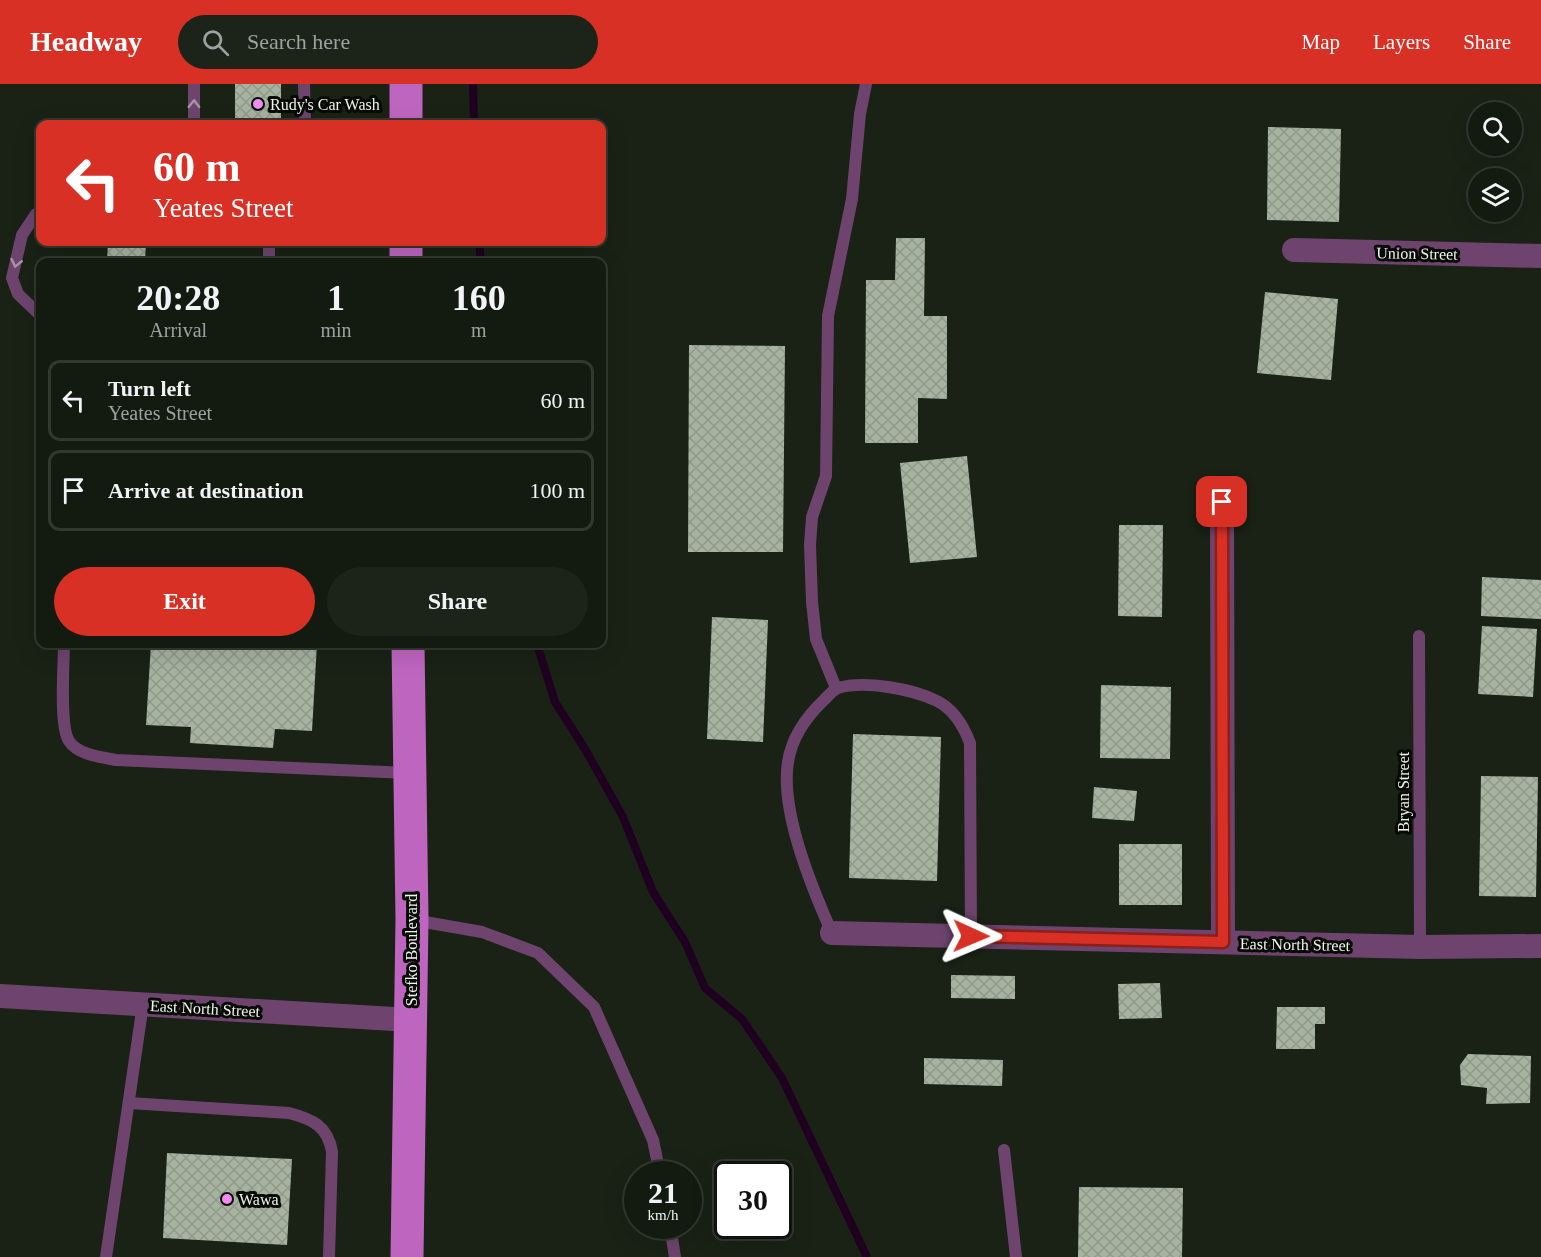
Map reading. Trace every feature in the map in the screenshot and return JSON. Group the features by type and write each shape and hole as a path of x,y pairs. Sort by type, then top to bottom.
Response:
{"main road":[{"path":"406,84 406,120"},
{"name":"Stefko Boulevard","path":"407,1257 412,919 408,648"}],"street":[{"name":"Union Street","path":"1294,250 1541,256"},
{"path":"1222,502 1223,942"},
{"name":"East North Street","path":"832,933 1420,947 1541,946"},
{"name":"East North Street","path":"0,996 411,1020"}],"lane":[{"path":"194,84 194,120"},
{"path":"304,84 305,120"},
{"path":"836,688 816,639 810,545 812,517 826,476 828,316 852,199 860,114 866,84"},
{"path":"36,214 22,235 12,278 18,294 36,311"},
{"name":"Bryan Street","path":"1419,636 1420,947"},
{"path":"64,648 64,726 69,742 84,753 116,760 411,773"},
{"path":"832,933 814,892 788,810 787,763 794,739 807,716 836,688 862,685 891,687 938,701 962,724 970,743 971,936"},
{"path":"412,919 482,932 538,953 594,1007 653,1140 657,1161"},
{"path":"106,1257 143,1004"},
{"path":"129,1103 289,1113 304,1117 321,1126 330,1139 332,1152 330,1257"},
{"path":"1004,1150 1016,1257"},
{"path":"672,1239 675,1257"}],"building":[{"name":"Rudy's Car Wash","path":"235,84 281,84 281,120 235,120"},
{"path":"1268,127 1341,129 1339,222 1267,220"},
{"path":"896,238 925,238 924,316 947,316 947,399 918,398 918,443 865,443 866,280 895,280"},
{"path":"108,246 146,246 145,258 107,258"},
{"path":"1265,292 1338,299 1331,380 1257,373"},
{"path":"689,345 785,346 783,552 688,552"},
{"path":"967,456 977,557 910,563 900,463"},
{"path":"1119,525 1163,525 1162,617 1118,616"},
{"path":"1482,577 1541,580 1541,619 1481,616"},
{"path":"712,617 768,620 763,742 707,739"},
{"path":"1482,626 1537,629 1533,697 1478,694"},
{"path":"151,648 317,648 312,731 275,729 273,748 190,743 191,727 146,725"},
{"path":"1101,685 1171,687 1170,759 1100,758"},
{"path":"853,734 941,737 937,881 849,878"},
{"path":"1481,776 1538,777 1536,897 1479,896"},
{"path":"1094,787 1137,791 1134,821 1092,818"},
{"path":"1119,844 1182,844 1182,905 1119,905"},
{"path":"951,975 1015,976 1015,999 951,998"},
{"path":"1160,983 1162,1018 1119,1019 1118,984"},
{"path":"1277,1007 1325,1007 1325,1024 1315,1024 1315,1049 1276,1049"},
{"path":"1468,1054 1531,1056 1530,1103 1486,1104 1487,1088 1461,1085 1460,1065"},
{"path":"924,1058 1003,1060 1002,1086 924,1084"},
{"name":"Wawa","path":"167,1153 292,1159 287,1245 163,1238"},
{"path":"1079,1187 1183,1188 1182,1257 1078,1257"}],"waterway":[{"path":"473,84 474,120"},
{"path":"479,246 481,258"},
{"path":"538,648 555,702 585,749 623,817 653,892 685,942 705,988 742,1019 782,1078 867,1257"}],"place":[{"name":"Rudy's Car Wash","path":"258,104"},
{"name":"Wawa","path":"227,1199"}],"route":[{"path":"971,936 1223,942 1222,502"}]}
